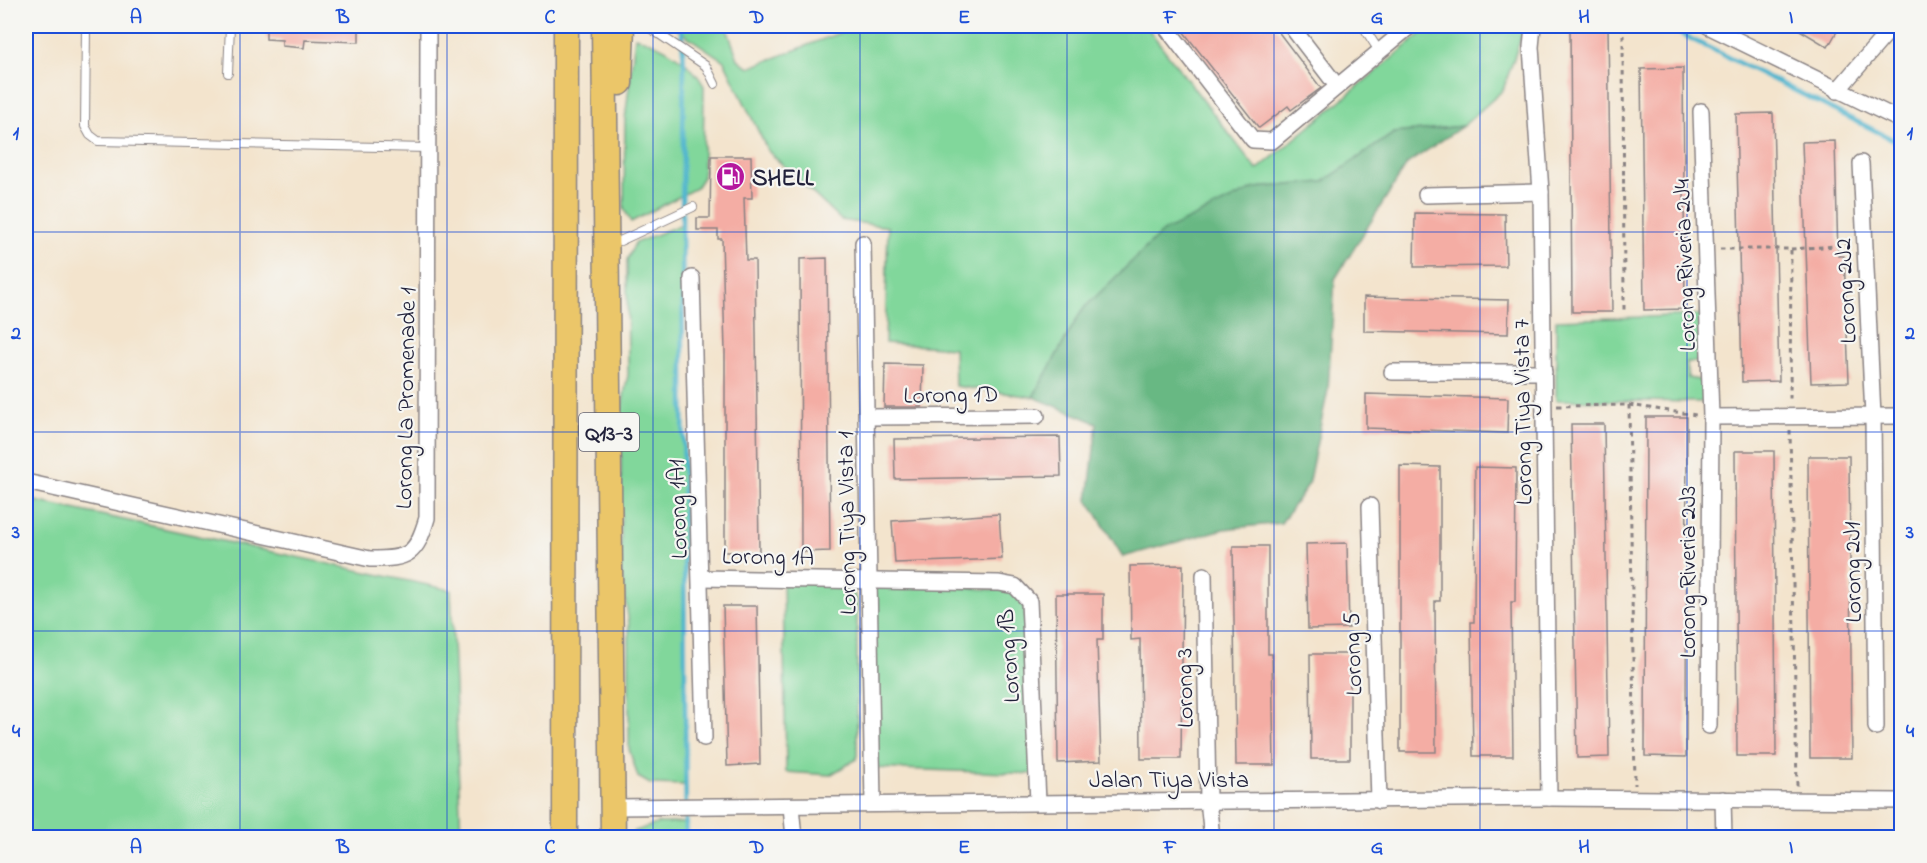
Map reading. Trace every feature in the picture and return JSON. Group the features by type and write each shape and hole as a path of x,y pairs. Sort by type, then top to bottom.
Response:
{"highway":[{"path":"552,26 566,81"},
{"name":"Q13-3","path":"566,26 566,837"},
{"name":"Q13-3","path":"604,26 614,837"},
{"path":"609,410 618,399 621,381 622,26"}],"street":[{"name":"Lorong La Promenade 1","path":"26,482 370,559 398,559 419,544 427,518 428,26"},
{"path":"1165,26 1253,140 1272,141 1410,26"},
{"path":"1291,26 1337,87"},
{"name":"Lorong Tiya Vista 7","path":"1533,26 1530,47 1541,192 1549,798"},
{"path":"1708,26 1902,121"},
{"path":"1837,91 1893,26"},
{"name":"Lorong Riveria 2J4","path":"1701,111 1711,417"},
{"name":"Lorong 2J2","path":"1861,163 1873,416"},
{"path":"1426,195 1541,192"},
{"name":"Lorong Tiya Vista 1","path":"863,243 873,803"},
{"name":"Lorong 1A1","path":"692,278 704,738"},
{"path":"1392,372 1544,372"},
{"name":"Lorong 1D","path":"866,417 1037,416"},
{"name":"Lorong 2J1","path":"1873,416 1876,727"},
{"path":"1711,417 1902,416"},
{"name":"Lorong Riveria 2J3","path":"1709,726 1711,417"},
{"name":"Lorong 5","path":"1370,506 1379,801"},
{"name":"Lorong 3","path":"1204,575 1208,800 1212,837"},
{"name":"Lorong 1A","path":"701,578 869,580"},
{"name":"Lorong 1B","path":"869,580 999,583 1015,586 1023,592 1029,601 1038,802"},
{"name":"Jalan Tiya Vista","path":"614,807 1549,798 1902,801"},
{"path":"1723,799 1724,837"},
{"path":"791,806 794,837"}],"lane":[{"path":"86,26 85,126 90,135 98,141 429,148"},
{"path":"228,73 230,26"},
{"path":"647,26 705,66 715,84"},
{"path":"1363,26 1380,51"},
{"path":"620,241 693,207"}],"path":[{"path":"1623,26 1624,312"},
{"path":"1706,249 1791,249 1865,244"},
{"path":"1791,249 1790,417 1797,800"},
{"path":"1629,405 1635,799"},
{"path":"1545,406 1629,405 1711,417"}],"green space":[{"path":"672,26 726,26 738,59 749,68 857,26 1146,26 1257,170 1431,26 1525,26 1503,90 1463,126 1394,133 1323,182 1255,188 1082,310 1033,397 955,386 954,348 885,343 888,227 841,220 768,151 724,61"},
{"path":"635,37 655,44 674,55 692,69 704,86 703,177 696,188 631,222 624,209 625,120"},
{"path":"1463,126 1407,164 1335,279 1328,390 1308,485 1281,523 1224,529 1123,557 1088,500 1097,423 1033,397 1082,310 1162,232 1255,188 1323,182 1394,133"},
{"path":"682,224 685,785 650,784 638,777 629,749 629,624 621,570 621,411 628,375 627,260 635,243"},
{"path":"1702,315 1702,362 1687,362 1688,378 1705,381 1705,402 1556,400 1556,320"},
{"path":"26,499 451,590 461,837 26,837"},
{"path":"783,579 845,580 857,600 857,759 830,775 786,772"},
{"path":"869,580 1023,592 1037,774 873,768"},
{"path":"659,823 686,823 686,837 632,837 635,831"}],"building":[{"path":"266,26 359,26 359,42 305,40 304,48 282,46 282,40 266,39"},
{"path":"1179,26 1274,26 1321,88 1291,110 1288,106 1259,128"},
{"path":"1570,26 1608,26 1612,312 1572,312"},
{"path":"1793,26 1840,26 1828,47"},
{"path":"1683,68 1685,309 1644,310 1641,69"},
{"path":"1773,113 1779,381 1742,382 1736,114"},
{"path":"1835,141 1838,256 1844,256 1849,382 1811,383 1802,142"},
{"path":"711,156 751,156 752,198 744,198 746,260 755,260 759,552 725,552 725,351 722,239 718,239 718,230 697,230 697,218 710,218"},
{"path":"1415,213 1505,214 1506,266 1414,267"},
{"path":"827,258 830,551 801,552 800,259"},
{"path":"1364,297 1509,300 1508,334 1364,331"},
{"path":"885,364 923,365 922,407 884,407"},
{"path":"1366,394 1508,398 1507,433 1366,428"},
{"path":"1646,417 1687,417 1686,757 1645,756"},
{"path":"1571,424 1604,424 1609,757 1577,758"},
{"path":"1060,437 1061,476 895,479 894,439"},
{"path":"1735,451 1774,451 1776,756 1737,756"},
{"path":"1808,456 1849,456 1852,758 1810,758"},
{"path":"1400,466 1440,467 1440,601 1435,601 1436,752 1400,752"},
{"path":"1475,467 1516,468 1515,602 1511,602 1513,756 1473,756 1471,622 1474,622"},
{"path":"999,514 1002,559 895,563 892,521"},
{"path":"1347,543 1349,628 1308,629 1306,544"},
{"path":"1233,546 1268,546 1268,654 1272,654 1274,765 1236,765"},
{"path":"1183,565 1181,759 1141,759 1140,639 1131,640 1130,566"},
{"path":"1056,594 1103,594 1103,640 1097,640 1101,761 1058,763"},
{"path":"723,606 757,606 760,764 727,766"},
{"path":"1310,654 1350,654 1350,759 1311,759"}],"waterway":[{"path":"681,26 684,63 682,214 686,838"},
{"path":"1665,26 1902,144"}],"place":[{"name":"SHELL","path":"731,177"}]}
